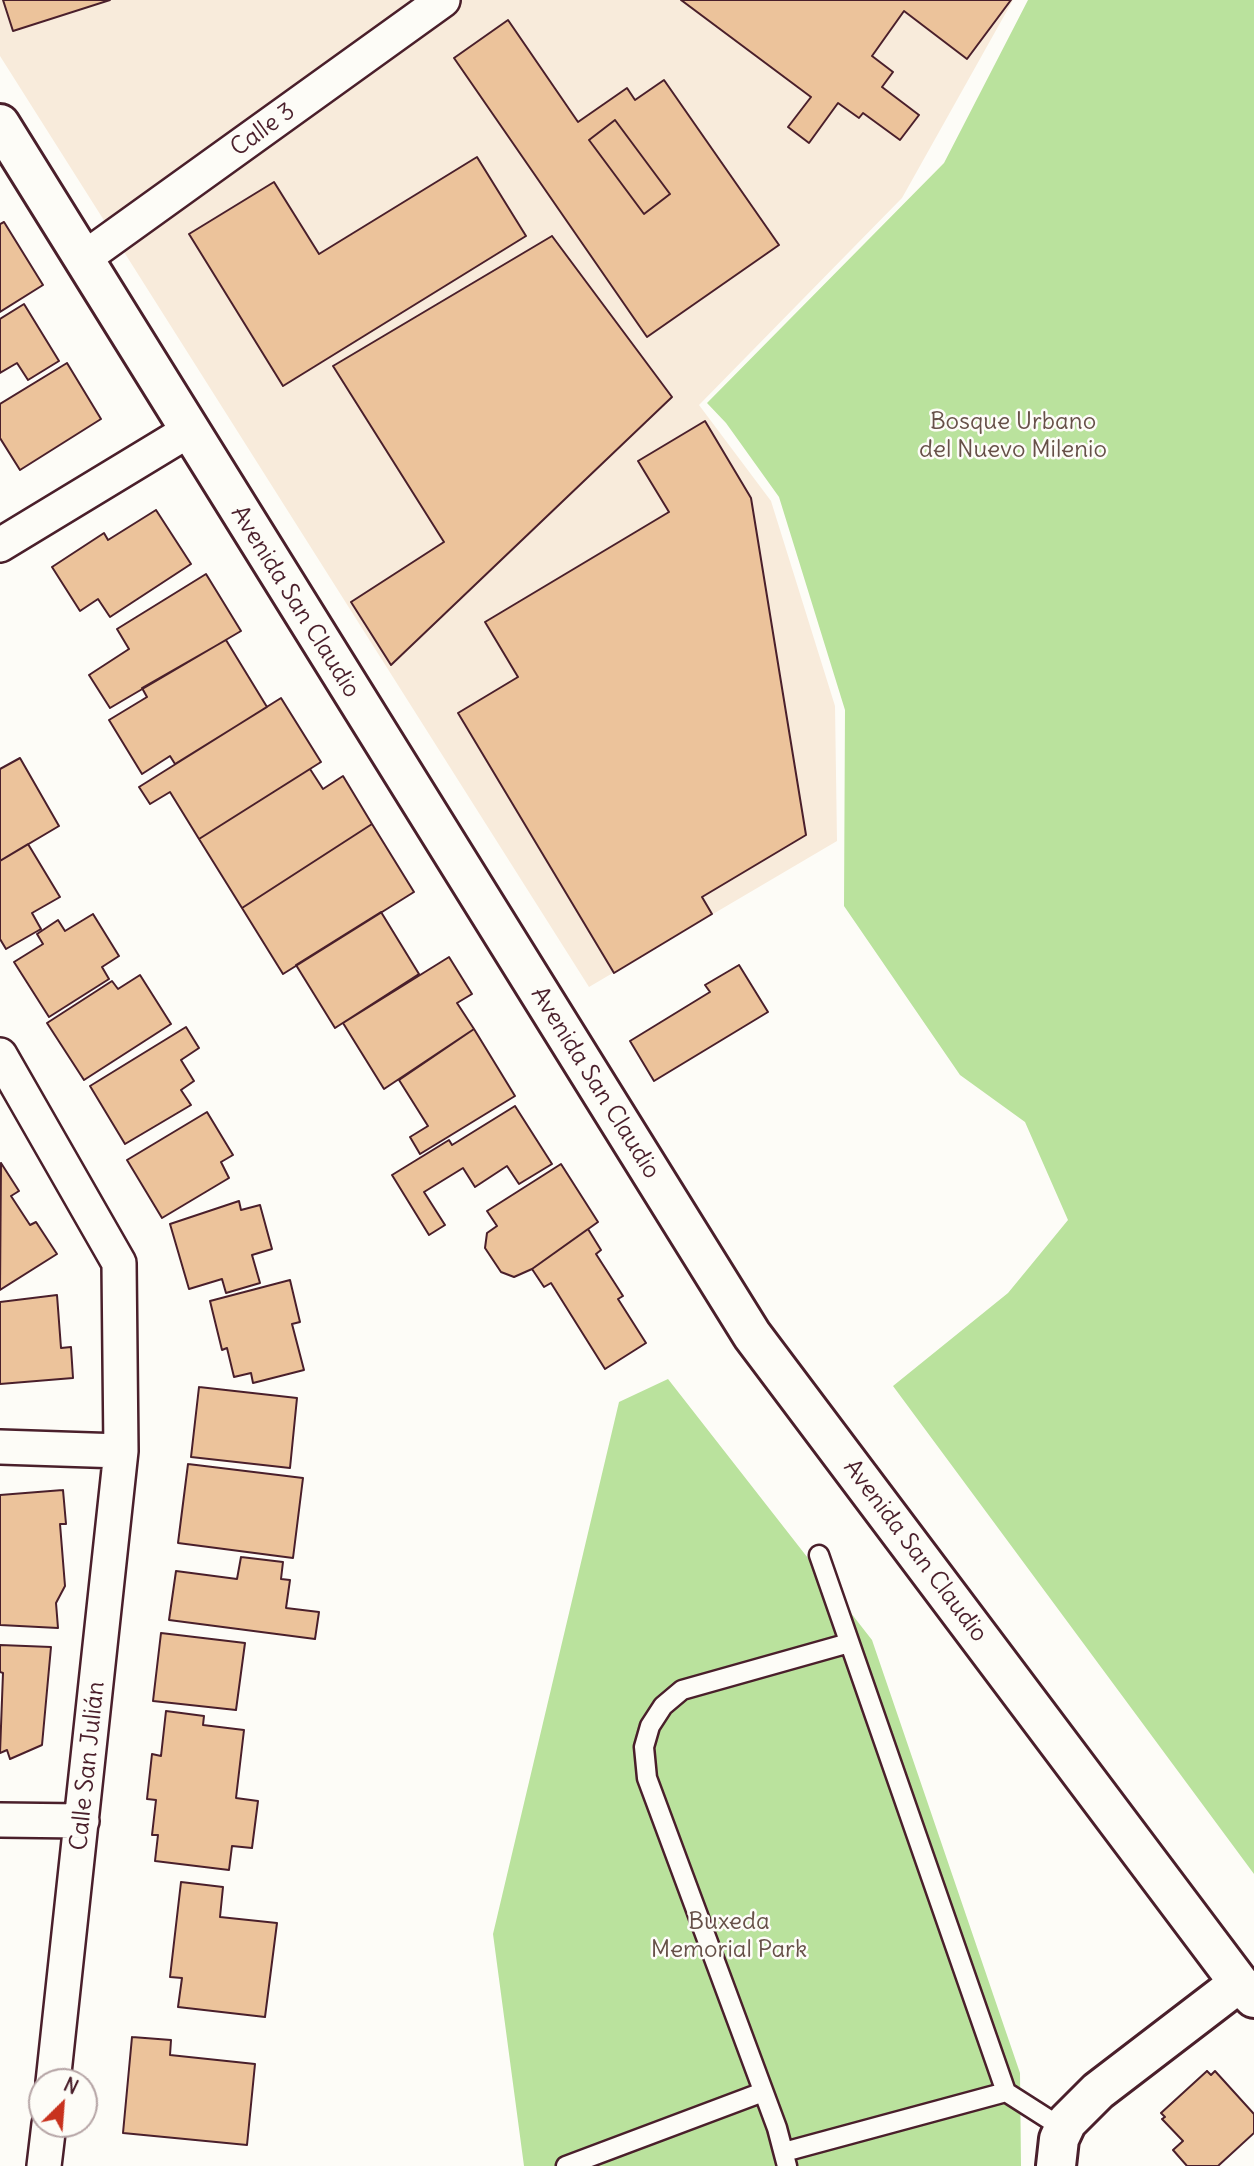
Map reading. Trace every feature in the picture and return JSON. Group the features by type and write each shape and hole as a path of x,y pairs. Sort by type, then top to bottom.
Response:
{"street":[{"name":"Calle 3","path":"83,259 443,0"},
{"name":"Avenida San Claudio","path":"0,124 188,431 752,1335 1249,1984"},
{"path":"0,545 188,431"},
{"name":"Calle San Julián","path":"0,1055 119,1263 121,1451 55,2068"},
{"path":"0,1447 121,1451"},
{"path":"0,1820 82,1821"},
{"path":"1056,2166 1059,2139 1064,2129 1098,2091 1249,1984"},
{"path":"44,2166 47,2138"}],"lane":[{"path":"819,1555 1006,2092 1064,2129"},
{"path":"849,1643 682,1690 663,1706 650,1726 644,1747 648,1778 786,2159 1006,2092"},
{"path":"566,2166 763,2092"}],"shaded area":[{"path":"0,0 1013,0 902,198 699,405 771,501 835,706 837,841 589,987 0,56"}],"green space":[{"name":"Bosque Urbano del Nuevo Milenio","path":"1028,0 1254,0 1254,1874 893,1386 1008,1293 1068,1220 1025,1122 960,1075 844,906 845,710 779,497 726,423 707,403 944,163"},
{"name":"Buxeda Memorial Park","path":"668,1379 872,1640 1020,2073 1021,2166 524,2166 493,1934 619,1402"}],"building":[{"path":"3,0 110,0 13,31"},
{"path":"681,0 1011,0 967,59 904,11 872,56 893,72 882,87 919,115 900,140 863,113 859,118 838,103 809,143 788,127 811,97"},
{"path":"508,20 578,122 627,88 635,100 664,80 779,245 647,337 454,58","holes":["615,120 670,194 644,214 589,140"]},
{"path":"615,120 670,194 644,214 589,140"},
{"path":"477,157 526,236 283,386 189,234 274,182 319,254"},
{"path":"4,222 43,285 0,312 0,224"},
{"path":"552,236 672,397 391,665 351,602 444,542 333,366"},
{"path":"24,304 59,361 28,380 17,363 0,373 0,319"},
{"path":"67,363 101,419 20,470 0,438 0,404"},
{"path":"705,421 751,498 806,835 702,897 712,914 614,973 458,713 518,677 485,622 669,512 638,461"},
{"path":"156,510 191,564 110,617 98,599 80,611 52,567 104,533 108,540"},
{"path":"206,574 241,631 110,708 89,675 129,649 117,629"},
{"path":"226,640 267,707 175,764 170,756 142,774 109,720 147,697 142,688"},
{"path":"281,698 321,762 199,839 170,792 150,804 139,787"},
{"path":"20,758 59,826 0,861 0,769"},
{"path":"310,769 323,789 343,776 372,824 242,908 199,839"},
{"path":"372,824 414,892 283,974 242,908"},
{"path":"28,844 60,897 32,913 41,929 6,949 0,939 0,861"},
{"path":"381,912 419,974 335,1028 296,965"},
{"path":"93,914 119,956 102,967 109,979 49,1017 14,962 43,944 37,934 58,920 65,931"},
{"path":"449,957 472,994 457,1003 474,1029 384,1089 343,1023"},
{"path":"739,965 768,1012 654,1081 630,1041 710,992 705,985"},
{"path":"140,975 171,1024 84,1080 47,1023 112,981 118,989"},
{"path":"186,1027 199,1048 181,1060 194,1081 181,1090 191,1105 125,1144 90,1086"},
{"path":"474,1029 515,1096 420,1154 410,1137 428,1126 399,1080"},
{"path":"515,1106 552,1164 519,1184 507,1166 475,1187 463,1168 424,1192 445,1225 429,1235 392,1175 449,1140 452,1145"},
{"path":"207,1112 233,1155 221,1162 229,1178 162,1218 127,1160"},
{"path":"1,1163 19,1191 11,1196 30,1225 36,1222 57,1254 0,1290"},
{"path":"561,1164 598,1222 532,1269 514,1277 501,1272 485,1248 487,1233 497,1226 487,1211"},
{"path":"239,1201 241,1210 260,1205 272,1249 252,1255 260,1283 226,1293 222,1279 189,1289 170,1224"},
{"path":"588,1229 601,1250 596,1254 623,1296 618,1299 646,1343 605,1369 551,1283 544,1287 532,1269"},
{"path":"290,1280 300,1322 292,1324 304,1370 253,1383 251,1373 234,1377 227,1348 222,1350 210,1301"},
{"path":"57,1295 61,1348 71,1347 73,1378 0,1384 0,1302"},
{"path":"199,1387 297,1398 290,1468 191,1457"},
{"path":"188,1464 303,1478 293,1558 178,1543"},
{"path":"63,1490 66,1524 60,1524 65,1586 56,1603 58,1628 0,1625 0,1495"},
{"path":"241,1557 283,1562 281,1579 290,1580 286,1608 319,1612 315,1639 169,1620 176,1571 237,1579"},
{"path":"161,1633 245,1643 236,1710 153,1701"},
{"path":"0,1645 51,1647 42,1745 10,1759 7,1750 0,1753 3,1673 0,1672"},
{"path":"166,1711 204,1716 203,1725 244,1730 236,1798 258,1801 252,1848 232,1846 229,1870 155,1861 158,1835 152,1835 156,1800 147,1799 152,1754 161,1756"},
{"path":"181,1882 223,1887 220,1917 277,1923 265,2017 178,2007 182,1978 170,1977"},
{"path":"132,2037 171,2040 170,2055 255,2064 247,2145 123,2133"},
{"path":"1207,2071 1211,2075 1215,2071 1254,2114 1254,2133 1218,2166 1187,2166 1173,2150 1183,2141 1162,2119 1165,2117 1161,2113"}]}
